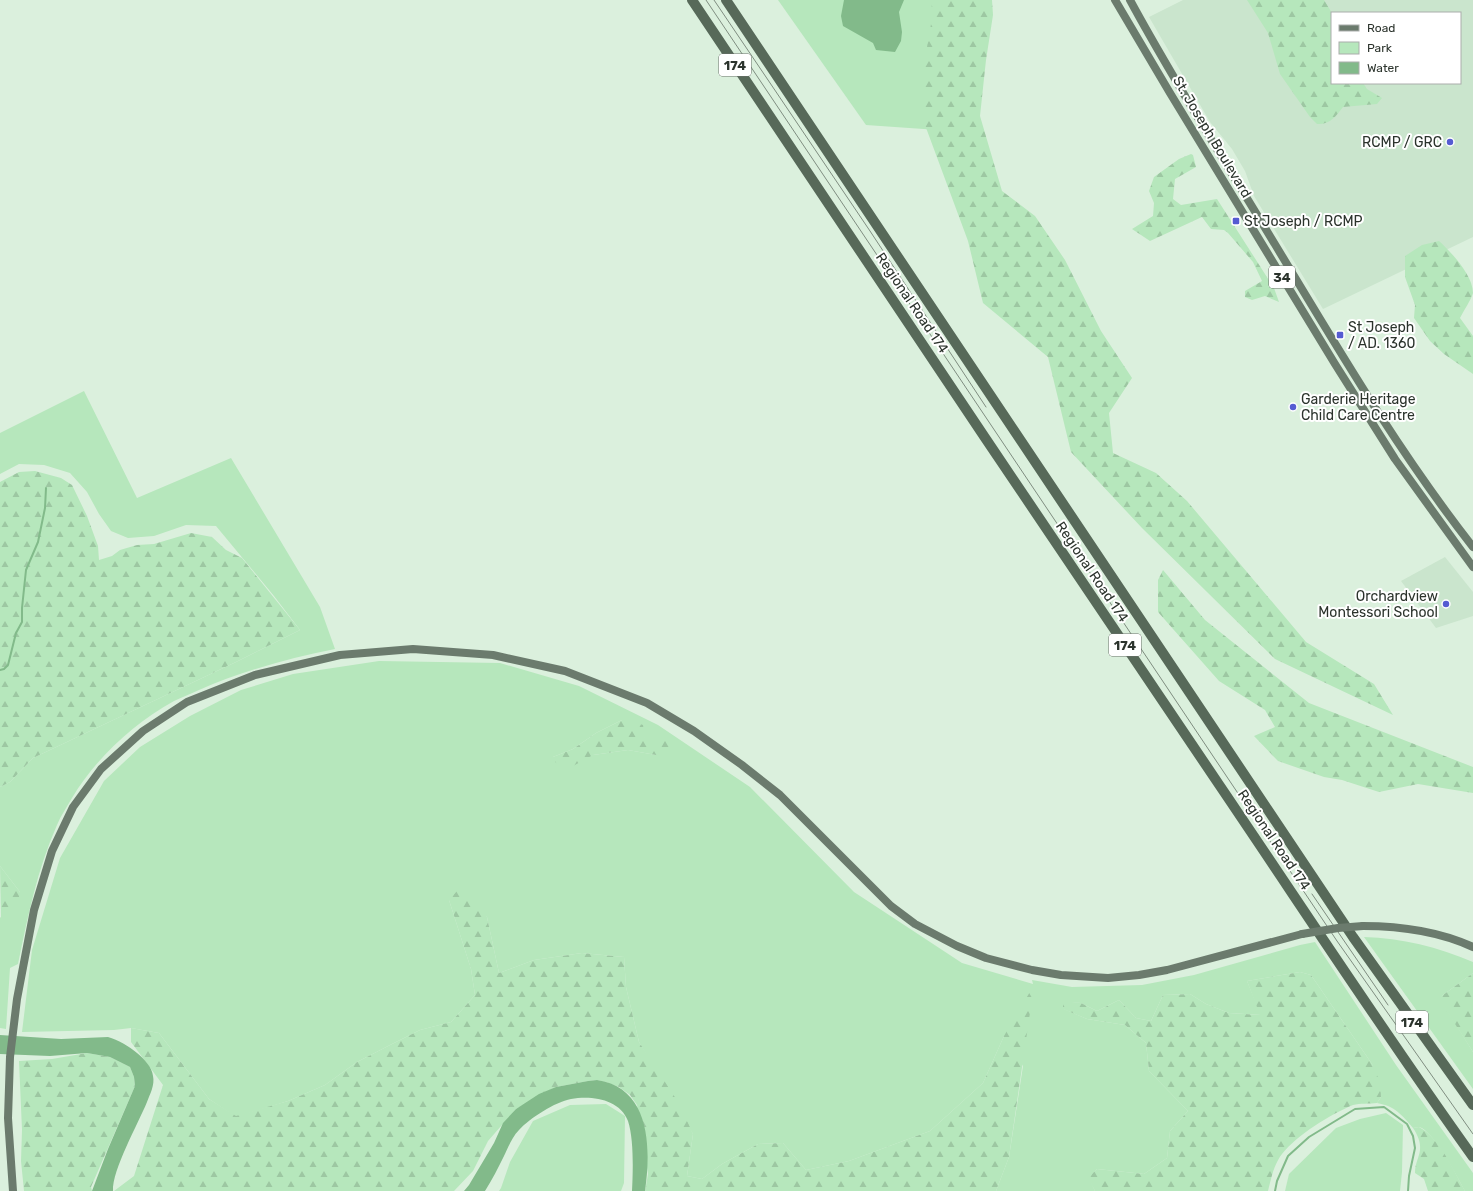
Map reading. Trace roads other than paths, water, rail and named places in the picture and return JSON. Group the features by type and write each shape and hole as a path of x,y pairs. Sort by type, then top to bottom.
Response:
{"highway":[{"name":"Regional Road 174","path":"692,0 1069,563 1292,892 1335,959 1473,1158"},
{"name":"Regional Road 174","path":"726,0 1353,937 1473,1105"}],"main road":[{"name":"St. Joseph Boulevard","path":"1115,0 1174,101 1335,364 1395,459 1473,567"},
{"name":"St. Joseph Boulevard","path":"1130,0 1184,94 1344,358 1405,452 1451,519 1473,547"},
{"path":"1174,101 1184,94"},
{"path":"1335,364 1344,358"},
{"path":"1395,459 1405,452"},
{"path":"13,1191 8,1118 10,1058 17,999 34,910 55,845 73,807 101,769 142,731 187,702 255,675 340,655 413,650 500,656 565,671 647,703 694,731 730,756 780,795 891,906 915,924 957,946 986,958 1032,970 1061,975 1108,978 1139,975 1167,970 1302,934 1338,928 1363,926 1412,928 1455,940 1473,947"}],"water":[{"path":"844,0 904,0 899,12 902,32 901,41 895,52 876,50 873,43 843,26 841,16"},
{"path":"0,1035 61,1039 108,1037 130,1048 140,1055 147,1063 151,1069 153,1086 121,1159 114,1182 113,1191 92,1191 135,1086 134,1077 130,1067 110,1057 87,1053 50,1056 0,1054"},
{"path":"597,1080 615,1085 628,1095 638,1108 644,1123 647,1140 648,1157 645,1191 632,1191 632,1146 630,1128 624,1114 612,1103 604,1100 596,1098 579,1098 558,1103 543,1111 519,1130 510,1143 485,1191 464,1191 494,1143 503,1123 516,1109 539,1094 556,1087"}],"waterway":[{"path":"0,670 4,669 8,665 16,633 22,622 26,570 38,542 45,508 46,488"},
{"path":"1275,1191 1277,1181 1288,1156 1309,1137 1355,1109 1384,1107 1407,1124 1413,1136 1415,1148 1409,1176 1408,1191"}],"tram line":[{"path":"706,0 1337,941 1473,1134"},
{"path":"714,0 870,231 986,407"},
{"path":"1312,894 1388,1005"}],"place":[{"name":"RCMP / GRC","path":"1450,142"},
{"name":"St Joseph / RCMP","path":"1236,221"},
{"name":"St Joseph / AD. 1360","path":"1340,335"},
{"name":"Garderie Heritage Child Care Centre","path":"1293,407"},
{"name":"Orchardview Montessori School","path":"1446,604"}]}
